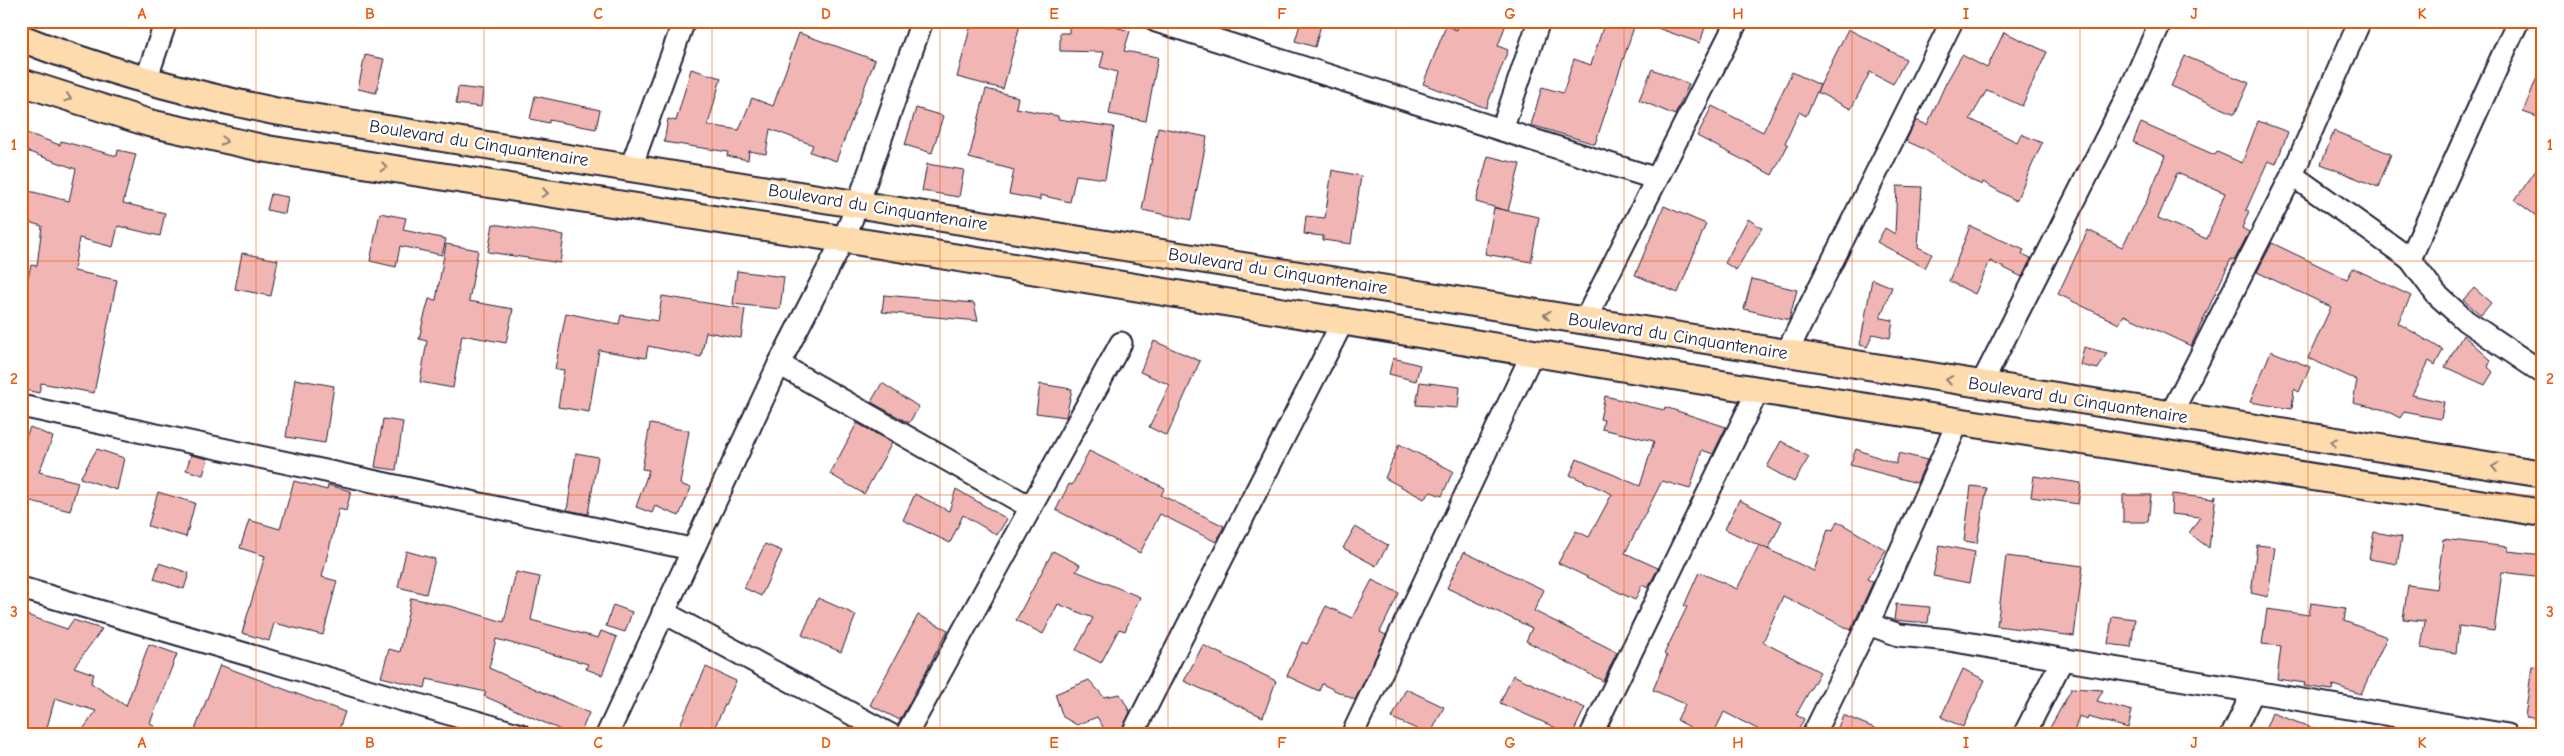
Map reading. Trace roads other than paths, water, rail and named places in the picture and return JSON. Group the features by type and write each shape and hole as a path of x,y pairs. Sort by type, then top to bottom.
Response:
{"main road":[{"name":"Boulevard du Cinquantenaire","path":"21,38 63,55 200,96 274,111 1584,322 2171,414 2280,434 2543,474"},
{"path":"21,82 149,123 210,138 1758,390 2543,513"}],"street":[{"path":"146,80 166,21"},
{"path":"631,167 684,21"},
{"path":"606,735 691,549 779,364 843,240 858,204 922,21"},
{"path":"1156,21 1657,179"},
{"path":"1502,130 1539,21"},
{"path":"1584,322 1737,21"},
{"path":"1786,354 1952,21"},
{"path":"1981,385 2126,99 2161,21"},
{"path":"2171,414 2292,175 2360,21"},
{"path":"2410,259 2518,21"},
{"path":"2292,175 2410,259 2436,294 2466,321 2543,373"},
{"path":"1132,735 1343,321"},
{"path":"906,735 1121,343"},
{"path":"1352,735 1533,352"},
{"path":"779,364 1030,507"},
{"path":"1591,735 1758,390"},
{"path":"21,406 691,549"},
{"path":"1813,735 1868,624 1958,422"},
{"path":"21,588 521,735"},
{"path":"663,612 891,735"},
{"path":"1868,624 1899,636 1948,640 2253,692 2455,730 2508,735"},
{"path":"2024,735 2062,660"},
{"path":"2232,735 2253,692"}]}
